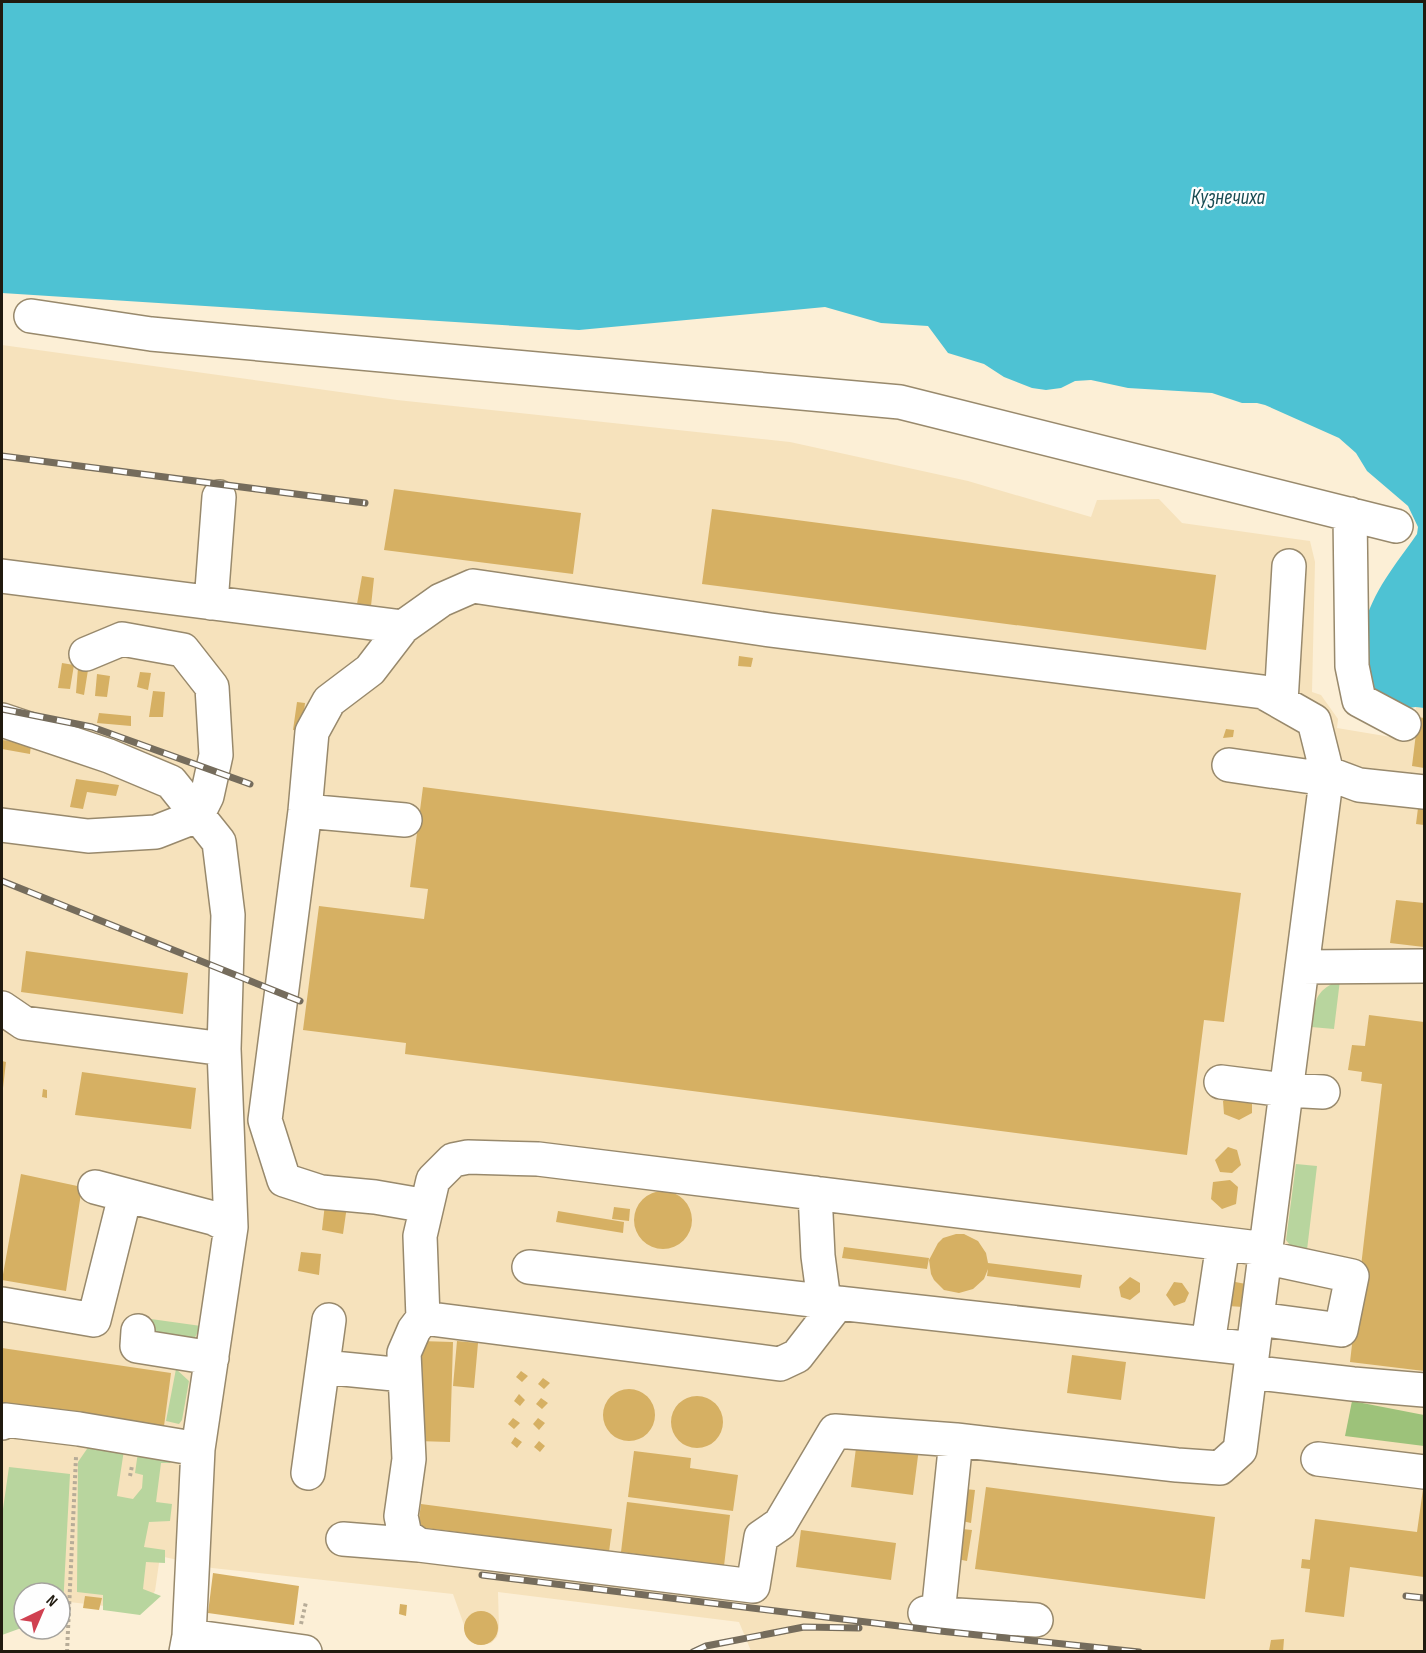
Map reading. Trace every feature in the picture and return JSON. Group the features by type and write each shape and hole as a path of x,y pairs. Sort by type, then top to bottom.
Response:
{"lane":[{"path":"31,316 151,334 900,402 1396,526"},
{"path":"211,603 219,497"},
{"path":"1350,514 1352,666 1359,700 1404,724"},
{"path":"1281,702 1289,566"},
{"path":"2,576 403,627"},
{"path":"343,1539 419,1545 753,1586 761,1536 780,1524 835,1431 956,1440 1177,1466 1220,1468 1240,1450 1302,967 1326,776 1314,721 1263,692 770,630 473,586 441,600 403,627 370,670 329,700 312,732 305,811 265,1120 284,1180 321,1192 375,1197 427,1206"},
{"path":"2,825 88,836 156,832 197,816 207,796 216,754 212,687 183,650 122,639 86,654"},
{"path":"2,720 109,756 171,782 219,842 228,915 224,1049 231,1227 198,1449 187,1644 302,1642"},
{"path":"1229,765 1326,776 1359,785 1425,792"},
{"path":"305,811 405,820"},
{"path":"1302,967 1425,966"},
{"path":"9,1019 224,1049"},
{"path":"1221,1082 1323,1092"},
{"path":"419,1545 405,1535 401,1516 409,1459 404,1353 414,1330 423,1318 420,1236 433,1180 453,1160 468,1157 538,1159 1223,1244 1352,1276 1341,1330 1253,1347 1208,1344 529,1267"},
{"path":"2,1304 94,1320 110,1192 213,1218 231,1227"},
{"path":"423,1318 780,1364 797,1356 831,1302 818,1256 815,1193"},
{"path":"1208,1344 1223,1244"},
{"path":"308,1473 329,1320"},
{"path":"138,1331 137,1346 212,1358"},
{"path":"1253,1347 1353,1384 1425,1390"},
{"path":"323,1366 404,1375"},
{"path":"2,1423 5,1420 79,1429 198,1449"},
{"path":"956,1440 932,1614 1036,1620"},
{"path":"1318,1459 1425,1472"}],"path":[{"path":"67,1652 75,1461 79,1429"},
{"path":"302,1642 306,1602"}],"shaded area":[{"path":"2,345 397,400 790,442 968,481 1091,517 1097,500 1159,499 1182,523 1310,541 1315,562 1312,692 1321,695 1338,719 1337,728 1409,740 1416,707 1424,708 1424,1651 751,1651 739,1622 498,1592 497,1637 491,1643 478,1645 466,1636 453,1594 212,1568 160,1556 155,1591 141,1610 72,1602 72,1581 12,1581 12,1612 2,1628"}],"green space":[{"path":"1340,980 1334,1029 1311,1027 1320,993"},
{"path":"1296,1164 1317,1166 1307,1250 1295,1251 1286,1240"},
{"path":"151,1319 201,1326 193,1341 148,1334"},
{"path":"176,1369 189,1381 182,1420 179,1424 166,1421"},
{"path":"1352,1401 1424,1415 1424,1446 1345,1436"},
{"path":"89,1446 124,1450 117,1496 133,1499 142,1488 143,1475 135,1473 138,1452 174,1458 170,1463 161,1463 156,1502 172,1504 170,1521 149,1522 144,1547 165,1550 165,1563 146,1562 143,1589 161,1596 140,1615 103,1610 103,1595 77,1592 78,1462"},
{"path":"9,1467 70,1474 64,1581 12,1581 12,1631 2,1635 2,1516"}],"water":[{"name":"Кузнечиха","path":"2,2 1424,2 1424,708 1400,709 1362,690 1362,643 1367,615 1386,579 1417,534 1418,527 1408,506 1367,471 1356,453 1339,438 1265,405 1242,403 1212,393 1128,388 1091,380 1075,381 1061,388 1046,390 1032,388 1004,377 984,364 948,353 928,326 881,323 825,307 579,330 2,293"}],"building":[{"path":"394,489 581,513 573,574 384,550"},
{"path":"712,509 1216,575 1206,650 702,584"},
{"path":"362,576 374,578 371,606 357,604"},
{"path":"739,656 753,658 751,667 738,666"},
{"path":"62,663 74,665 70,689 58,688"},
{"path":"78,668 88,670 84,695 76,693"},
{"path":"140,672 151,673 148,690 137,687"},
{"path":"97,674 110,676 107,697 95,696"},
{"path":"153,691 165,692 163,717 149,717"},
{"path":"297,702 305,703 302,731 293,730"},
{"path":"99,713 131,716 131,726 97,723"},
{"path":"1418,717 1424,718 1424,768 1412,766"},
{"path":"1226,729 1234,730 1233,737 1223,738"},
{"path":"2,740 31,743 30,754 2,749"},
{"path":"76,779 119,785 116,796 87,792 83,809 70,807"},
{"path":"423,787 1241,893 1224,1022 1204,1020 1187,1155 405,1054 406,1043 303,1030 319,906 424,919 428,889 410,887"},
{"path":"1419,800 1424,801 1424,825 1416,824"},
{"path":"1396,900 1424,903 1424,947 1390,943"},
{"path":"26,951 188,973 183,1014 21,992"},
{"path":"1369,1015 1424,1022 1424,1371 1350,1362 1382,1084 1361,1081 1362,1072 1348,1070 1352,1045 1365,1046"},
{"path":"2,1061 6,1062 3,1088 2,1088"},
{"path":"82,1072 196,1088 191,1129 75,1115"},
{"path":"43,1089 47,1090 47,1098 42,1097"},
{"path":"1240,1091 1252,1099 1252,1113 1239,1120 1224,1114 1223,1101"},
{"path":"1228,1147 1237,1150 1241,1165 1232,1173 1220,1172 1215,1160"},
{"path":"21,1174 82,1187 66,1291 2,1280"},
{"path":"1230,1180 1238,1187 1236,1204 1222,1209 1211,1199 1213,1182"},
{"path":"657,1191 669,1191 684,1199 692,1214 692,1226 684,1241 669,1249 657,1249 642,1241 634,1226 634,1214 642,1199"},
{"path":"325,1204 347,1206 343,1234 322,1230"},
{"path":"614,1207 630,1209 629,1221 612,1219"},
{"path":"558,1211 624,1222 623,1233 556,1222"},
{"path":"964,1234 978,1241 986,1253 988,1263 1082,1275 1080,1288 987,1276 988,1269 984,1279 973,1289 959,1293 944,1290 931,1274 929,1260 943,1238"},
{"path":"844,1247 929,1258 927,1269 842,1258"},
{"path":"301,1252 321,1254 319,1275 298,1271"},
{"path":"1130,1277 1140,1283 1140,1292 1130,1300 1121,1297 1119,1287"},
{"path":"1230,1281 1246,1284 1243,1307 1228,1306"},
{"path":"1174,1282 1182,1283 1189,1293 1185,1302 1174,1306 1166,1295"},
{"path":"420,1341 453,1342 450,1442 417,1441"},
{"path":"457,1341 478,1343 474,1388 453,1386"},
{"path":"2,1348 171,1373 164,1426 2,1403"},
{"path":"1072,1355 1126,1362 1121,1400 1067,1393"},
{"path":"521,1371 528,1376 522,1382 516,1377"},
{"path":"543,1378 550,1383 544,1389 538,1384"},
{"path":"629,1389 643,1393 651,1401 655,1415 651,1429 643,1437 629,1441 615,1437 607,1429 603,1415 607,1401 615,1393"},
{"path":"519,1394 525,1400 520,1406 514,1401"},
{"path":"692,1396 702,1396 711,1400 719,1408 723,1422 719,1436 711,1444 702,1448 692,1448 683,1444 675,1436 671,1427 671,1417 675,1408 683,1400"},
{"path":"541,1398 548,1403 542,1409 536,1404"},
{"path":"513,1418 520,1423 514,1429 508,1424"},
{"path":"538,1418 545,1423 539,1430 533,1424"},
{"path":"515,1437 522,1442 517,1448 511,1443"},
{"path":"857,1440 919,1448 913,1495 851,1487"},
{"path":"539,1441 545,1446 540,1452 534,1447"},
{"path":"634,1451 691,1458 690,1468 738,1475 733,1511 628,1497"},
{"path":"986,1487 1215,1517 1205,1599 975,1569"},
{"path":"965,1489 975,1490 971,1523 962,1521"},
{"path":"1423,1489 1424,1577 1350,1567 1344,1617 1305,1612 1310,1569 1301,1568 1302,1559 1310,1560 1315,1519 1417,1532"},
{"path":"627,1502 730,1515 724,1566 621,1552"},
{"path":"421,1504 612,1529 609,1552 418,1527"},
{"path":"962,1529 972,1530 967,1561 957,1559"},
{"path":"801,1530 896,1543 891,1580 796,1567"},
{"path":"213,1573 299,1586 294,1625 208,1613"},
{"path":"85,1596 102,1598 99,1610 83,1608"},
{"path":"400,1604 407,1605 406,1616 399,1614"},
{"path":"481,1611 493,1616 498,1628 493,1640 481,1645 469,1640 464,1628 469,1616"},
{"path":"1284,1639 1283,1652 1269,1651 1271,1640"}],"railway":[{"path":"2,456 365,503"},
{"path":"2,709 92,727 250,784"},
{"path":"2,881 300,1001"},
{"path":"482,1575 940,1631 1139,1652"},
{"path":"1406,1596 1424,1598"},
{"path":"693,1652 706,1646 804,1627 859,1628"}]}
